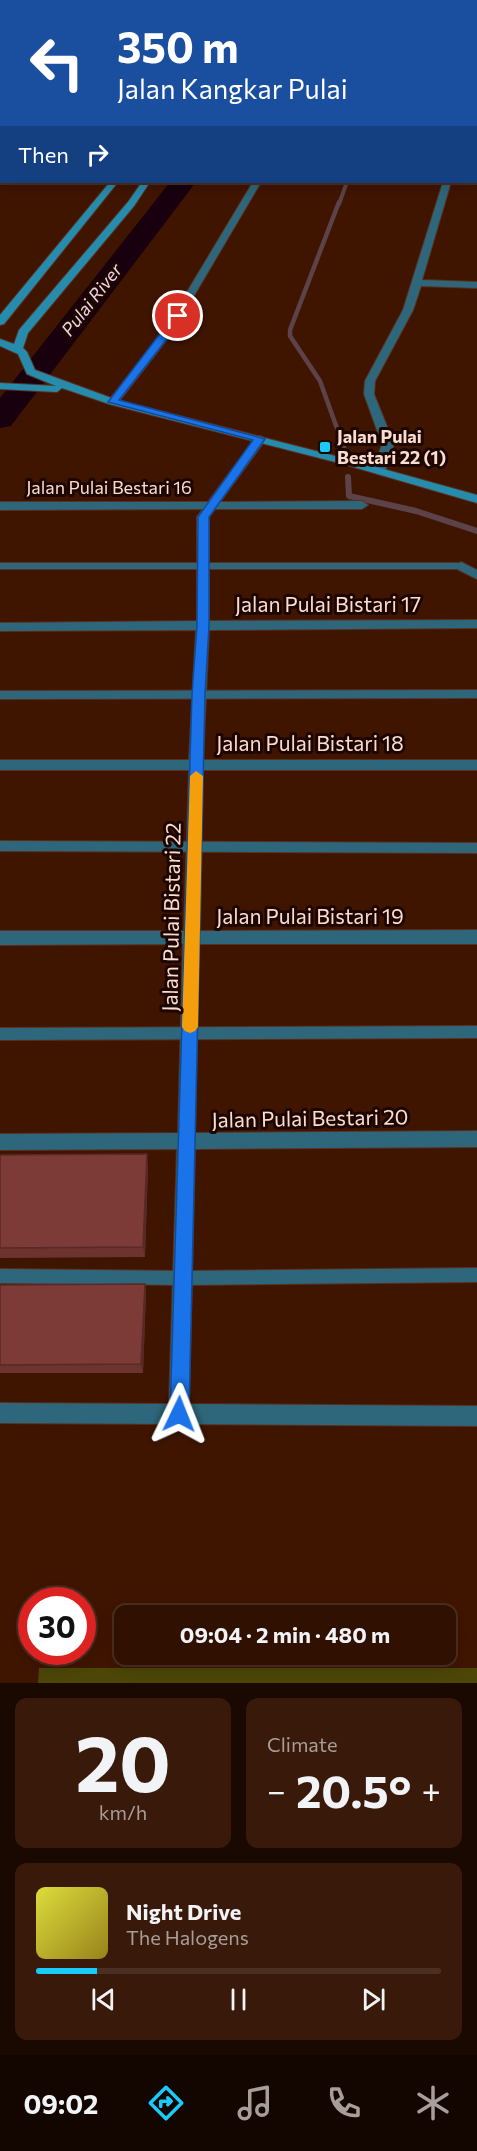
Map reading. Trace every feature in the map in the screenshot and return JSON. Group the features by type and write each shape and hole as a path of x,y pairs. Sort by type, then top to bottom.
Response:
{"main road":[{"path":"0,322 113,183"},
{"path":"39,382 18,348 22,332 131,204 145,183"},
{"path":"0,342 18,348"},
{"path":"0,386 20,375 26,361"},
{"path":"0,386 39,382 76,390 113,402 260,439 477,499"}],"street":[{"path":"113,402 167,333 256,183"},
{"path":"380,471 388,444 369,394 370,381 408,310 447,183"},
{"path":"418,283 477,285"},
{"name":"Jalan Pulai Bistari 22","path":"179,1414 198,694 203,626 203,517 260,439"},
{"name":"Jalan Pulai Bestari 16","path":"0,506 362,505"},
{"path":"461,566 477,575"},
{"name":"Jalan Pulai Bistari 17","path":"0,627 477,624"},
{"name":"Jalan Pulai Bistari 18","path":"0,765 477,765"},
{"name":"Jalan Pulai Bistari 19","path":"0,938 477,937"},
{"name":"Jalan Pulai Bestari 20","path":"0,1142 477,1139"},
{"path":"0,1413 477,1416"}],"lane":[{"path":"0,566 461,566"},
{"path":"0,695 477,694"},
{"path":"0,846 477,848"},
{"path":"0,1034 477,1032"},
{"path":"0,1276 184,1278 477,1275"}],"shaded area":[{"path":"39,1668 477,1668 477,1683 38,1683"}],"building":[{"path":"147,1154 143,1247 0,1248 0,1155"},
{"path":"145,1284 141,1364 0,1365 0,1285"}],"waterway":[{"name":"Pulai River","path":"0,419 182,183"},
{"path":"339,204 347,183"},
{"path":"339,202 290,330 290,336 320,381 348,459"},
{"path":"348,477 349,496 416,511 477,531"}],"slow traffic":[{"path":"190,1027 196,776"}],"place":[{"name":"Jalan Pulai Bestari 22 (1)","path":"325,447"}],"route":[{"path":"178,316 113,402 260,439 203,517 203,626 198,694 179,1414"}]}
